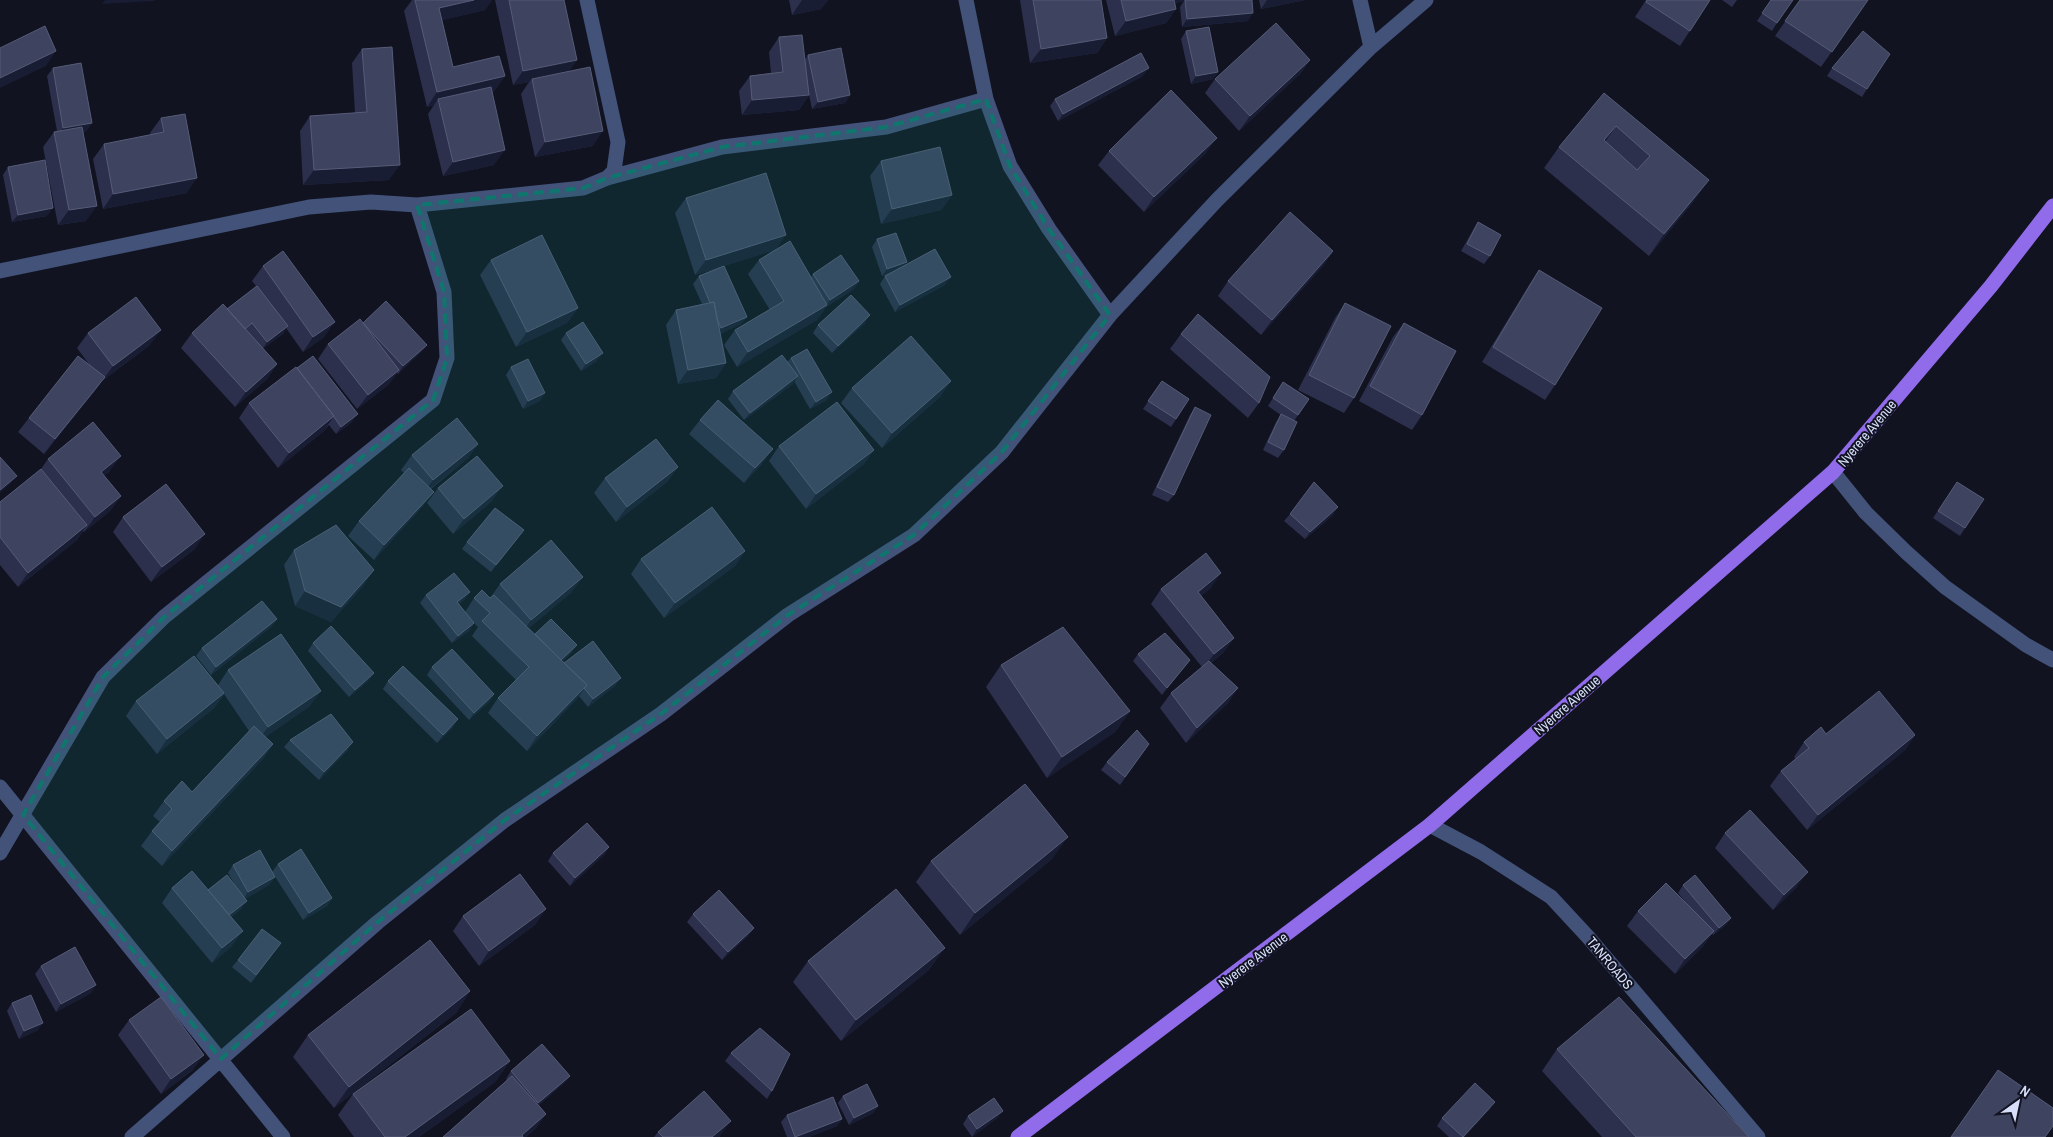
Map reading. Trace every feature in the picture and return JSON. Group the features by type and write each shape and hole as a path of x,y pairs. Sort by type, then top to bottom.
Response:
{"main road":[{"name":"Nyerere Avenue","path":"1018,1137 1430,826 1833,472 1991,286 2053,206"}],"street":[{"path":"587,0 618,142 614,171 607,178"},
{"path":"966,0 986,99 1010,166 1049,229 1110,315"},
{"path":"1360,0 1371,48"},
{"path":"132,1137 378,922 505,820 661,714 788,615 914,535 1002,452 1110,315 1218,200 1371,48 1426,0"},
{"path":"0,270 309,207 371,202 417,205 583,188 607,178 722,147 886,127 986,99"},
{"path":"0,853 102,677 164,617 433,400 447,358 444,292 417,205"},
{"path":"1833,472 1866,512 1906,552 1945,586 2026,645 2053,660"},
{"path":"0,787 283,1137"},
{"name":"TANROADS","path":"1430,826 1482,852 1551,897 1589,938 1758,1137"}],"highlighted area":[{"path":"986,99 1010,166 1049,229 1110,315 1002,452 914,535 788,615 661,714 505,820 378,922 221,1059 23,815 103,677 164,617 433,400 447,358 444,292 417,205 583,188 607,178 722,147 886,127"}],"building":[{"path":"415,0 474,0 439,8 453,67 499,56 505,76 437,92"},
{"path":"509,0 564,0 577,60 523,71"},
{"path":"1033,0 1101,0 1107,38 1041,49"},
{"path":"1121,0 1174,0 1176,9 1126,21"},
{"path":"1185,0 1252,0 1253,13 1187,19"},
{"path":"1647,0 1710,0 1690,31 1646,2"},
{"path":"1771,0 1793,0 1777,23 1762,13"},
{"path":"1800,0 1868,0 1832,52 1785,21"},
{"path":"1276,23 1310,60 1250,116 1215,79"},
{"path":"45,26 56,51 0,78 0,48"},
{"path":"1209,27 1218,72 1196,76 1186,31"},
{"path":"1863,31 1890,54 1867,89 1832,68"},
{"path":"802,35 809,95 752,100 750,76 783,72 779,37"},
{"path":"392,47 400,165 314,170 310,116 367,112 362,49"},
{"path":"841,48 850,95 818,102 808,55"},
{"path":"1141,53 1149,68 1063,114 1055,99"},
{"path":"81,63 92,123 63,128 53,68"},
{"path":"590,67 603,131 545,142 532,79"},
{"path":"491,87 505,150 453,162 438,99"},
{"path":"1171,90 1217,138 1154,197 1109,151"},
{"path":"1604,93 1709,180 1664,234 1559,147","holes":["1616,126 1650,156 1637,170 1604,140"]},
{"path":"185,114 197,178 113,194 104,144 164,132 161,118"},
{"path":"82,127 97,206 69,210 54,132"},
{"path":"940,147 952,195 892,209 881,161"},
{"path":"45,160 53,208 18,215 8,167"},
{"path":"766,173 786,235 706,260 686,198"},
{"path":"1290,212 1333,251 1272,320 1228,281"},
{"path":"1478,222 1501,235 1490,256 1467,244"},
{"path":"896,233 907,262 887,269 877,239"},
{"path":"542,235 578,308 527,332 491,260"},
{"path":"790,241 827,305 748,352 735,330 784,301 759,260"},
{"path":"935,249 951,277 900,305 885,276"},
{"path":"283,251 335,322 313,337 263,266"},
{"path":"841,255 859,281 830,300 813,274"},
{"path":"724,266 747,317 721,328 717,319 714,302 710,303 699,276"},
{"path":"1539,270 1602,308 1555,385 1493,347"},
{"path":"257,286 288,326 267,342 252,323 245,329 227,309"},
{"path":"851,295 870,315 838,346 818,325"},
{"path":"136,297 161,330 113,366 88,333"},
{"path":"386,301 427,345 403,366 363,323"},
{"path":"714,302 726,363 688,370 676,310"},
{"path":"1345,303 1391,326 1354,398 1309,375"},
{"path":"223,304 277,364 246,392 192,333"},
{"path":"1198,314 1270,377 1259,403 1181,334"},
{"path":"360,319 399,370 368,395 328,344"},
{"path":"583,322 603,353 586,364 566,333"},
{"path":"1404,323 1456,351 1422,415 1370,386"},
{"path":"911,336 951,381 892,433 852,388"},
{"path":"807,349 832,392 816,402 791,358"},
{"path":"782,355 798,376 750,413 733,391"},
{"path":"78,356 105,377 55,439 29,418"},
{"path":"313,356 358,414 341,427 297,368"},
{"path":"528,359 545,393 528,401 511,367"},
{"path":"296,367 334,416 289,453 249,403"},
{"path":"1162,381 1189,399 1176,419 1148,401"},
{"path":"1283,382 1309,399 1298,415 1273,398"},
{"path":"718,400 773,449 755,468 700,420"},
{"path":"837,402 874,450 816,494 779,446"},
{"path":"1195,407 1211,415 1174,495 1157,487"},
{"path":"1281,414 1297,422 1284,450 1268,442"},
{"path":"457,418 478,444 433,480 412,455"},
{"path":"93,422 121,456 101,472 121,496 95,517 48,459"},
{"path":"656,439 678,467 627,507 605,478"},
{"path":"477,456 503,486 464,519 438,488"},
{"path":"0,457 17,476 0,490"},
{"path":"409,468 434,492 384,545 359,521"},
{"path":"41,469 87,525 28,573 0,537 0,502"},
{"path":"1314,482 1338,507 1310,532 1290,514"},
{"path":"1957,482 1984,499 1965,528 1938,511"},
{"path":"166,484 205,534 162,567 123,517"},
{"path":"712,507 745,551 675,603 641,559"},
{"path":"495,508 524,530 496,565 467,542"},
{"path":"336,525 374,570 341,607 305,591 294,550"},
{"path":"551,540 583,577 531,620 500,584"},
{"path":"1206,553 1221,573 1198,592 1234,638 1214,654 1161,589"},
{"path":"454,573 470,592 457,602 474,623 458,636 426,595"},
{"path":"482,590 490,598 494,595 587,685 537,736 498,698 529,667 482,621 490,613 474,598"},
{"path":"262,601 277,619 216,667 202,648"},
{"path":"551,619 577,645 561,660 535,634"},
{"path":"331,626 374,673 355,690 313,643"},
{"path":"1063,627 1130,711 1062,757 1001,665"},
{"path":"1165,633 1190,660 1167,688 1138,654"},
{"path":"281,634 321,691 268,727 228,670"},
{"path":"593,641 621,678 593,699 584,688 587,685 564,663"},
{"path":"452,649 494,694 474,713 432,667"},
{"path":"194,656 224,693 167,739 136,701"},
{"path":"1209,661 1238,688 1197,728 1171,693"},
{"path":"403,666 458,719 443,735 388,681"},
{"path":"1879,691 1915,735 1818,815 1781,771 1809,748 1804,742 1821,727 1826,734"},
{"path":"331,714 353,742 324,772 290,740"},
{"path":"254,726 273,744 172,851 152,831 172,809 164,801 182,781 192,792"},
{"path":"1137,730 1149,744 1125,777 1107,762"},
{"path":"1025,784 1068,837 975,913 931,861"},
{"path":"1750,810 1808,872 1784,895 1725,833"},
{"path":"587,823 609,847 575,878 553,853"},
{"path":"301,849 332,898 309,913 278,864"},
{"path":"260,850 275,877 248,892 233,865"},
{"path":"192,871 243,931 222,948 172,888"},
{"path":"520,874 546,909 489,951 463,916"},
{"path":"227,875 247,901 229,915 208,890"},
{"path":"1695,875 1731,918 1719,928 1683,885"},
{"path":"1666,883 1714,931 1685,959 1638,911"},
{"path":"896,889 945,948 856,1020 808,961"},
{"path":"719,890 754,928 728,952 693,914"},
{"path":"262,929 281,943 256,975 238,960"},
{"path":"430,940 470,991 349,1087 308,1035"},
{"path":"75,947 96,985 61,1004 41,966"},
{"path":"31,995 43,1023 24,1031 12,1003"},
{"path":"161,997 204,1055 171,1079 129,1020"},
{"path":"1619,997 1749,1137 1636,1137 1557,1049"},
{"path":"471,1009 510,1061 405,1137 385,1137 353,1094"},
{"path":"760,1028 790,1054 772,1091 731,1053"},
{"path":"542,1044 570,1076 538,1103 511,1071"},
{"path":"1998,1070 2053,1108 2053,1126 2045,1137 1951,1137"},
{"path":"512,1076 546,1114 522,1135 523,1137 443,1137"},
{"path":"1475,1083 1495,1102 1463,1137 1442,1118"},
{"path":"867,1084 878,1106 854,1118 843,1096"},
{"path":"704,1091 731,1121 712,1137 663,1137 658,1132"},
{"path":"833,1097 842,1119 795,1137 787,1115"},
{"path":"994,1098 1003,1111 977,1129 968,1116"}]}
